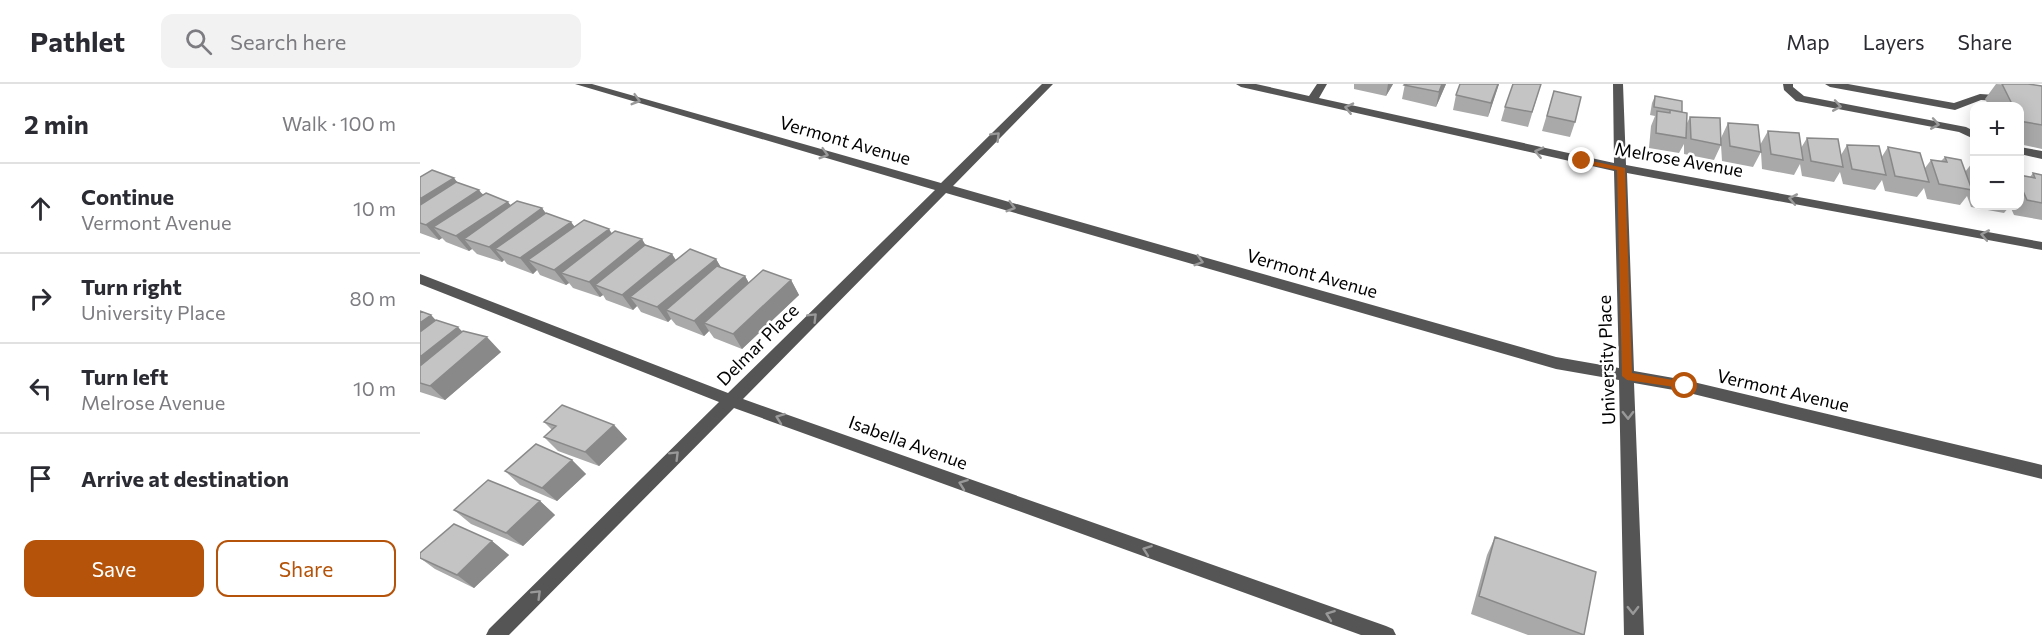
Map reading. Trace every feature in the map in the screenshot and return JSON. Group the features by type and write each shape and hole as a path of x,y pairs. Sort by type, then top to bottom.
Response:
{"street":[{"name":"Vermont Avenue","path":"580,84 1556,363 1685,386 2042,472"},
{"name":"Delmar Place","path":"496,635 1048,84"},
{"name":"Melrose Avenue","path":"1241,84 1621,168 2042,246"},
{"path":"1312,100 1322,84"},
{"name":"University Place","path":"1618,84 1634,635"},
{"path":"1788,84 1788,88 1800,99 1962,129 1970,134"},
{"path":"1830,84 1955,107 1980,97 2042,101"},
{"path":"1955,107 1962,129"},
{"path":"2024,152 2042,155"},
{"name":"Isabella Avenue","path":"420,279 729,400 1386,635"}],"building":[{"path":"1405,84 1442,84 1439,92"},
{"path":"1460,84 1498,84 1491,103 1456,95"},
{"path":"1513,84 1541,84 1532,112 1505,107"},
{"path":"2002,84 2042,86 2042,125 2024,122 2024,102 2011,102"},
{"path":"1554,91 1581,97 1575,122 1547,116"},
{"path":"1655,96 1682,101 1682,112 1654,107"},
{"path":"1670,110 1687,113 1686,138 1656,133 1657,111 1670,113"},
{"path":"1690,117 1720,118 1721,145 1691,139"},
{"path":"1728,123 1758,125 1761,152 1730,146"},
{"path":"1768,131 1799,133 1803,160 1771,154"},
{"path":"1807,138 1838,139 1843,167 1811,161"},
{"path":"1847,145 1879,146 1886,175 1852,169"},
{"path":"1888,147 1920,153 1929,182 1895,176"},
{"path":"1945,157 1961,160 1970,190 1939,184 1931,160 1947,162"},
{"path":"432,170 454,178 420,199 420,177"},
{"path":"2033,173 2042,175 2042,203 2027,200 2024,193 2024,176 2035,178"},
{"path":"456,182 479,190 426,225 420,223 420,205"},
{"path":"486,193 508,202 456,236 433,227"},
{"path":"517,201 542,208 489,247 464,239"},
{"path":"546,213 571,222 520,258 495,249"},
{"path":"584,220 609,229 554,270 528,260"},
{"path":"615,231 642,239 589,282 561,273"},
{"path":"645,245 672,254 622,295 595,285"},
{"path":"690,249 716,259 657,307 630,297"},
{"path":"717,266 745,276 694,321 666,310"},
{"path":"763,270 791,280 733,334 704,323"},
{"path":"420,311 431,315 420,323"},
{"path":"436,320 458,327 420,357 420,332"},
{"path":"463,331 487,337 430,386 420,383 420,366"},
{"path":"562,405 614,425 585,452 544,437 556,426 544,422"},
{"path":"536,444 572,460 542,488 505,471"},
{"path":"488,480 540,501 506,533 454,510"},
{"path":"454,524 492,541 457,575 420,558 420,553"},
{"path":"1495,537 1596,572 1584,635 1479,596"}],"route":[{"path":"1582,161 1621,168 1627,376 1685,386"}]}
